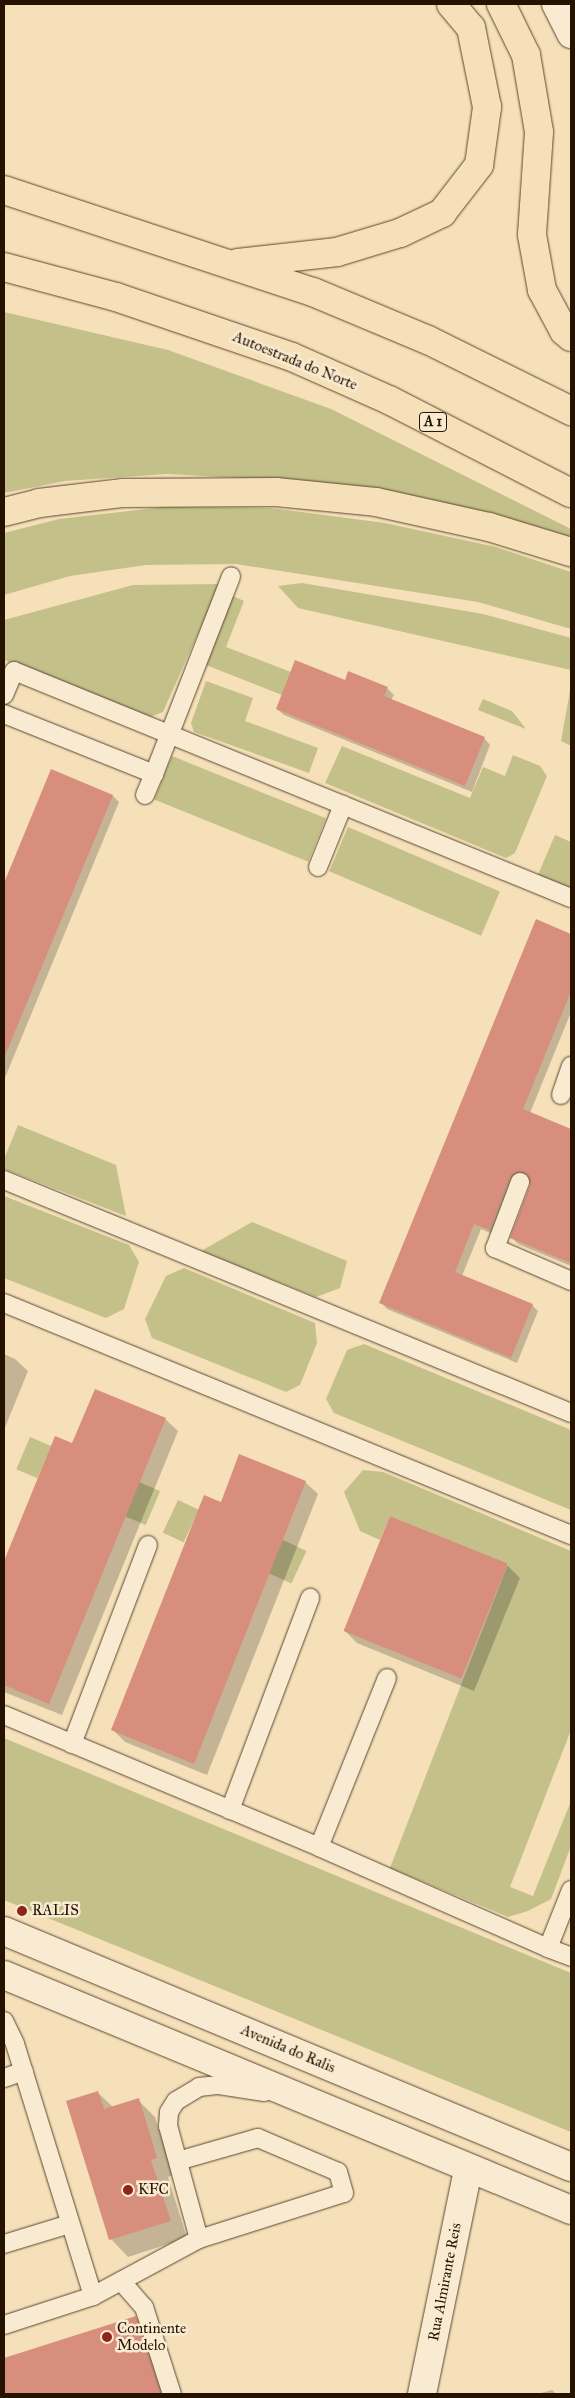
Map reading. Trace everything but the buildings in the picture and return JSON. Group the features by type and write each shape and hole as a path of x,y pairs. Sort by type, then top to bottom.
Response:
{"highway":[{"path":"230,264 337,252 400,234 442,213 479,165 488,107 471,28 451,4"},
{"path":"501,4 526,55 539,132 532,235 542,290 564,331 571,337"},
{"path":"4,190 313,292 428,340 571,411"},
{"name":"Autoestrada do Norte","path":"4,267 116,297 292,357 389,400 571,493"},
{"path":"4,512 39,503 123,493 276,492 376,502 489,527 571,552"}],"street":[{"path":"556,4 571,34"},
{"name":"Avenida do Ralis","path":"4,1931 571,2168"},
{"path":"4,1975 468,2169 571,2210"},
{"name":"Rua Almirante Reis","path":"422,2394 468,2169"}],"lane":[{"path":"145,795 231,577"},
{"path":"4,695 14,671 571,898"},
{"path":"4,714 154,774"},
{"path":"318,867 343,805"},
{"path":"561,1094 571,1066"},
{"path":"4,1180 571,1413"},
{"path":"520,1182 495,1248 571,1281"},
{"path":"4,1303 571,1535"},
{"path":"72,1744 148,1545"},
{"path":"230,1810 310,1598"},
{"path":"319,1847 387,1678"},
{"path":"4,1715 319,1847 571,1957"},
{"path":"548,1948 571,1890"},
{"path":"4,2021 24,2071 93,2296"},
{"path":"4,2078 24,2071"},
{"path":"199,2239 168,2126 169,2112 176,2101 199,2087 219,2085 294,2096"},
{"path":"4,2325 93,2296 199,2239 344,2192 338,2172 258,2138 178,2161"},
{"path":"4,2244 70,2224"},
{"path":"122,2281 144,2308 172,2394"}],"shaded area":[{"path":"4,312 168,350 331,409 571,529 571,540 399,494 315,482 167,474 65,481 4,493"},
{"path":"164,507 271,508 385,523 496,547 571,572 571,629 478,602 236,564 146,565 70,576 4,595 4,533 59,519"},
{"path":"302,583 483,614 571,638 571,670 298,608 278,586"},
{"path":"220,584 163,712 150,717 4,660 4,620 133,585"},
{"path":"233,596 244,601 226,647 291,672 282,695 206,665"},
{"path":"206,681 253,698 245,721 318,748 309,773 194,732 191,723"},
{"path":"571,685 571,746 561,741"},
{"path":"483,699 512,711 526,729 478,710"},
{"path":"342,746 470,798 483,767 505,776 513,755 540,766 547,776 515,853 506,858 325,783"},
{"path":"172,756 326,818 308,862 154,800"},
{"path":"348,827 500,891 481,936 329,871"},
{"path":"555,835 571,842 571,891 537,877"},
{"path":"18,1125 116,1165 126,1216 4,1169 4,1159"},
{"path":"4,1196 129,1245 139,1262 124,1309 106,1318 4,1278"},
{"path":"252,1222 347,1261 340,1288 316,1297 201,1251"},
{"path":"184,1268 315,1323 317,1343 300,1385 286,1392 152,1338 145,1319 166,1276"},
{"path":"364,1344 571,1430 571,1510 334,1413 326,1399 347,1350"},
{"path":"30,1437 51,1446 37,1478 16,1469"},
{"path":"363,1470 383,1472 571,1551 571,1730 510,1887 533,1896 571,1801 571,1846 551,1899 528,1911 508,1917 390,1868 508,1564 390,1516 380,1540 360,1531 344,1492"},
{"path":"139,1482 160,1491 146,1525 125,1516"},
{"path":"178,1500 199,1510 184,1542 163,1533"},
{"path":"283,1540 307,1551 291,1584 268,1573"},
{"path":"4,1738 571,1973 571,2132 4,1900"}],"place":[{"name":"RALIS","path":"22,1911"},
{"name":"KFC","path":"128,2190"},
{"name":"Continente Modelo","path":"107,2337"}]}
